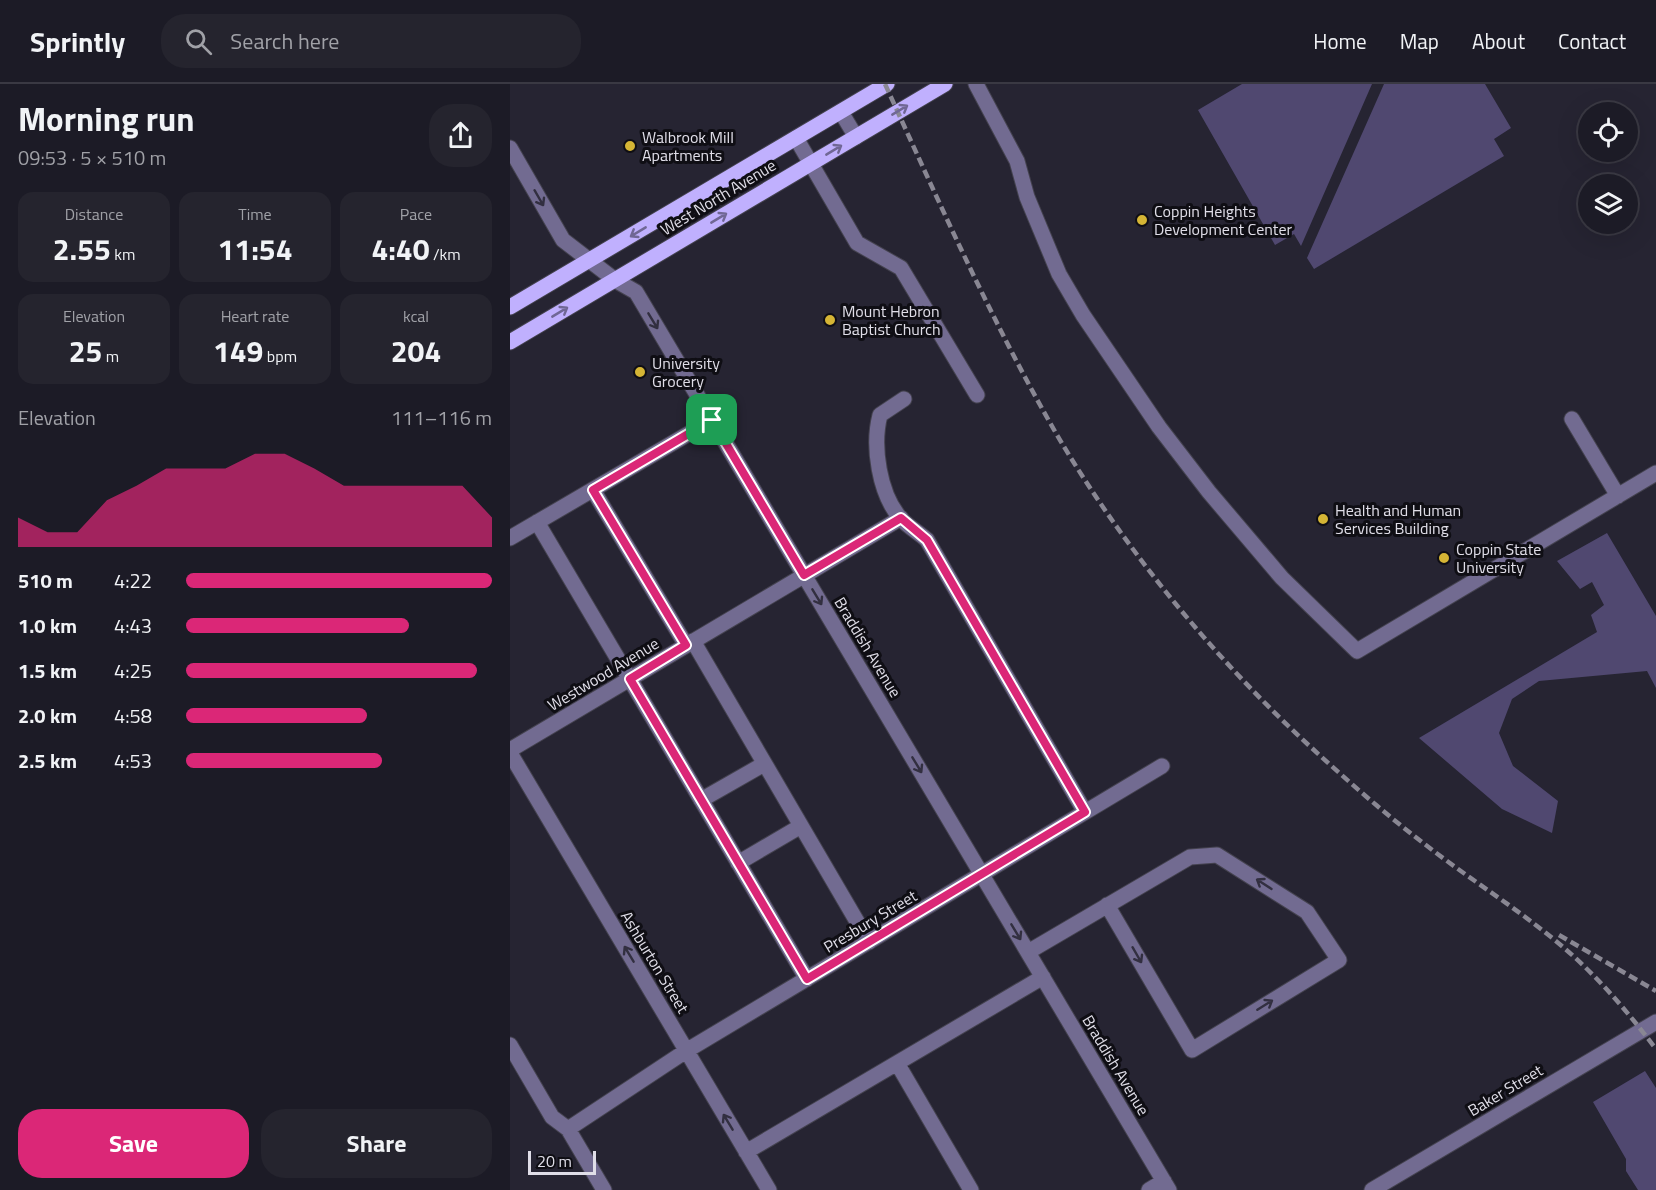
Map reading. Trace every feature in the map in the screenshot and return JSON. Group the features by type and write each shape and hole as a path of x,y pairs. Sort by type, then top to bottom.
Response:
{"main road":[{"name":"West North Avenue","path":"510,308 887,84"},
{"name":"West North Avenue","path":"510,342 945,84"}],"street":[{"path":"976,84 1017,161 1027,197 1059,274 1108,353 1159,427 1209,492 1282,578 1357,651 1656,473"},
{"path":"841,112 856,136"},
{"path":"796,138 857,243 901,268 977,395"},
{"name":"Braddish Avenue","path":"510,148 563,240 615,280 636,292 1167,1186"},
{"path":"904,399 880,415 877,424 877,462 886,493 901,518 927,540 1085,812"},
{"path":"1572,419 1618,496"},
{"path":"510,538 712,420"},
{"path":"593,490 764,764 869,942"},
{"name":"Westwood Avenue","path":"510,751 901,518"},
{"path":"537,522 807,979"},
{"name":"Ashburton Street","path":"510,751 516,778 686,1051 769,1190"},
{"path":"702,800 764,764"},
{"name":"Presbury Street","path":"568,1129 686,1051 1161,766"},
{"path":"738,863 801,826"},
{"path":"1028,952 1107,904 1190,856 1218,855 1307,912 1338,960 1192,1050 1107,904"},
{"path":"746,1152 1043,977"},
{"name":"Baker Street","path":"1372,1190 1656,1022"},
{"path":"510,1045 552,1116 568,1129 604,1190"},
{"path":"897,1063 970,1190"},
{"path":"1149,1190 1167,1186"}],"shaded area":[{"path":"1242,84 1372,84 1301,246 1294,234 1275,245 1198,110"},
{"path":"1384,84 1485,84 1511,128 1494,139 1504,156 1314,269 1307,258"},
{"path":"1607,533 1656,616 1656,688 1647,671 1539,681 1512,699 1499,733 1513,766 1558,801 1552,833 1502,809 1419,738 1597,632 1591,615 1604,605 1592,582 1580,589 1557,561"},
{"path":"1645,1071 1656,1088 1656,1190 1638,1190 1626,1171 1626,1159 1593,1102"}],"railway":[{"path":"885,84 967,261 1033,392 1057,435 1109,517 1169,595 1233,670 1302,739 1365,796 1414,836 1563,947 1612,995 1656,1049"},
{"path":"1559,935 1656,991"}],"place":[{"name":"Walbrook Mill Apartments","path":"630,146"},
{"name":"Coppin Heights Development Center","path":"1142,220"},
{"name":"Mount Hebron Baptist Church","path":"830,320"},
{"name":"University Grocery","path":"640,372"},
{"name":"Health and Human Services Building","path":"1323,519"},
{"name":"Coppin State University","path":"1444,558"}],"route":[{"path":"712,420 804,575 901,518 927,540 1085,812 807,979 630,679 686,645 593,490 712,420"}]}
